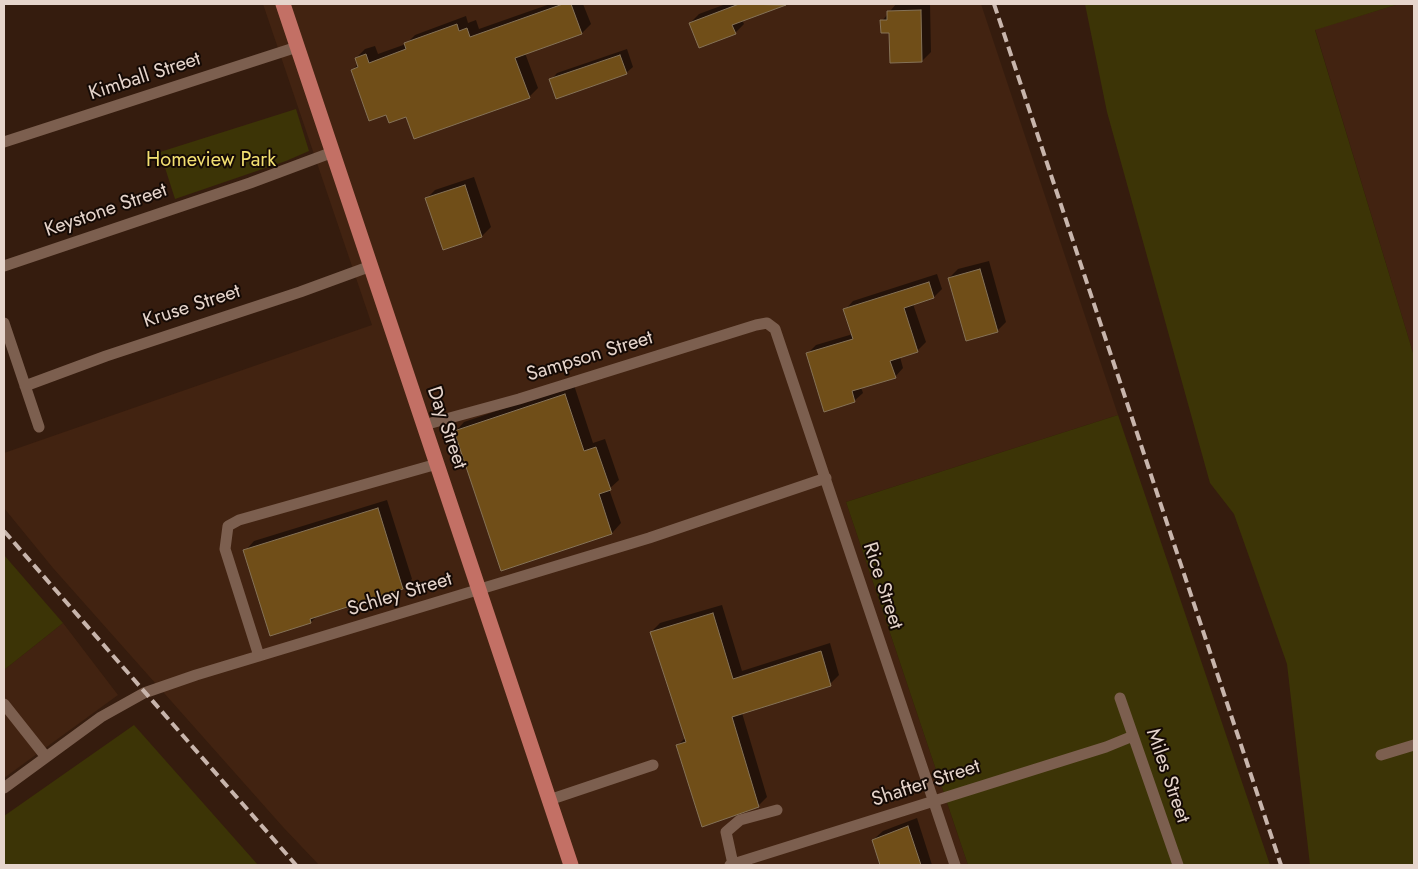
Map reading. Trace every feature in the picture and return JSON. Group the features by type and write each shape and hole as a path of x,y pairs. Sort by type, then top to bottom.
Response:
{"main road":[{"name":"Day Street","path":"283,4 571,865"}],"street":[{"name":"Kimball Street","path":"4,142 298,47"},
{"name":"Keystone Street","path":"4,266 333,152"},
{"name":"Kruse Street","path":"25,386 106,356 300,292 371,266"},
{"path":"4,323 39,427"},
{"name":"Sampson Street","path":"424,425 766,324"},
{"name":"Rice Street","path":"766,324 775,328 779,338 955,865"},
{"path":"259,656 225,549 228,526 239,520 437,464"},
{"name":"Schley Street","path":"4,788 102,717 144,693 259,656 649,538 826,478"},
{"name":"Miles Street","path":"1120,698 1178,865"},
{"path":"4,704 46,757"},
{"name":"Shafter Street","path":"732,865 1106,747 1133,736"},
{"path":"1381,755 1414,745"},
{"path":"549,800 653,765"},
{"path":"732,865 726,832 740,820 777,810"}],"shaded area":[{"path":"263,4 981,4 1118,415 846,502 968,865 319,865 53,568 4,508 4,453 372,325"},
{"path":"1399,4 1414,4 1414,356 1315,29"},
{"path":"63,623 118,695 4,778 4,670"}],"green space":[{"path":"1085,4 1399,4 1315,30 1414,356 1414,865 1310,865 1287,664 1234,514 1210,483 1107,112"},
{"name":"Homeview Park","path":"296,109 309,151 286,161 175,199 160,152"},
{"path":"1118,415 1270,865 968,865 846,502"},
{"path":"4,555 63,623 4,670"},
{"path":"134,725 258,865 4,865 4,816"}],"building":[{"path":"563,4 571,4 582,34 515,58 530,98 414,139 406,117 389,123 386,115 369,121 351,70 358,67 355,58 366,54 369,63 406,49 404,43 457,24 459,31 467,28 470,37"},
{"path":"739,4 786,5 732,25 736,34 699,48 689,23"},
{"path":"921,10 922,62 890,63 889,33 881,33 880,20 887,20 887,11"},
{"path":"620,55 627,74 556,99 549,79"},
{"path":"465,185 482,237 443,250 425,198"},
{"path":"980,269 998,332 966,341 948,278"},
{"path":"929,282 934,298 904,308 918,352 890,361 896,378 852,391 855,402 824,412 806,353 853,339 843,309"},
{"path":"565,394 584,451 596,447 611,490 599,494 612,534 501,571 454,431"},
{"path":"378,508 403,589 310,619 311,623 270,636 243,550"},
{"path":"713,613 733,679 821,651 831,686 732,717 759,807 702,827 676,745 686,742 650,632"},
{"path":"908,826 921,865 880,865 872,840"}],"railway":[{"path":"994,4 1281,865"},
{"path":"4,531 296,865"}]}
